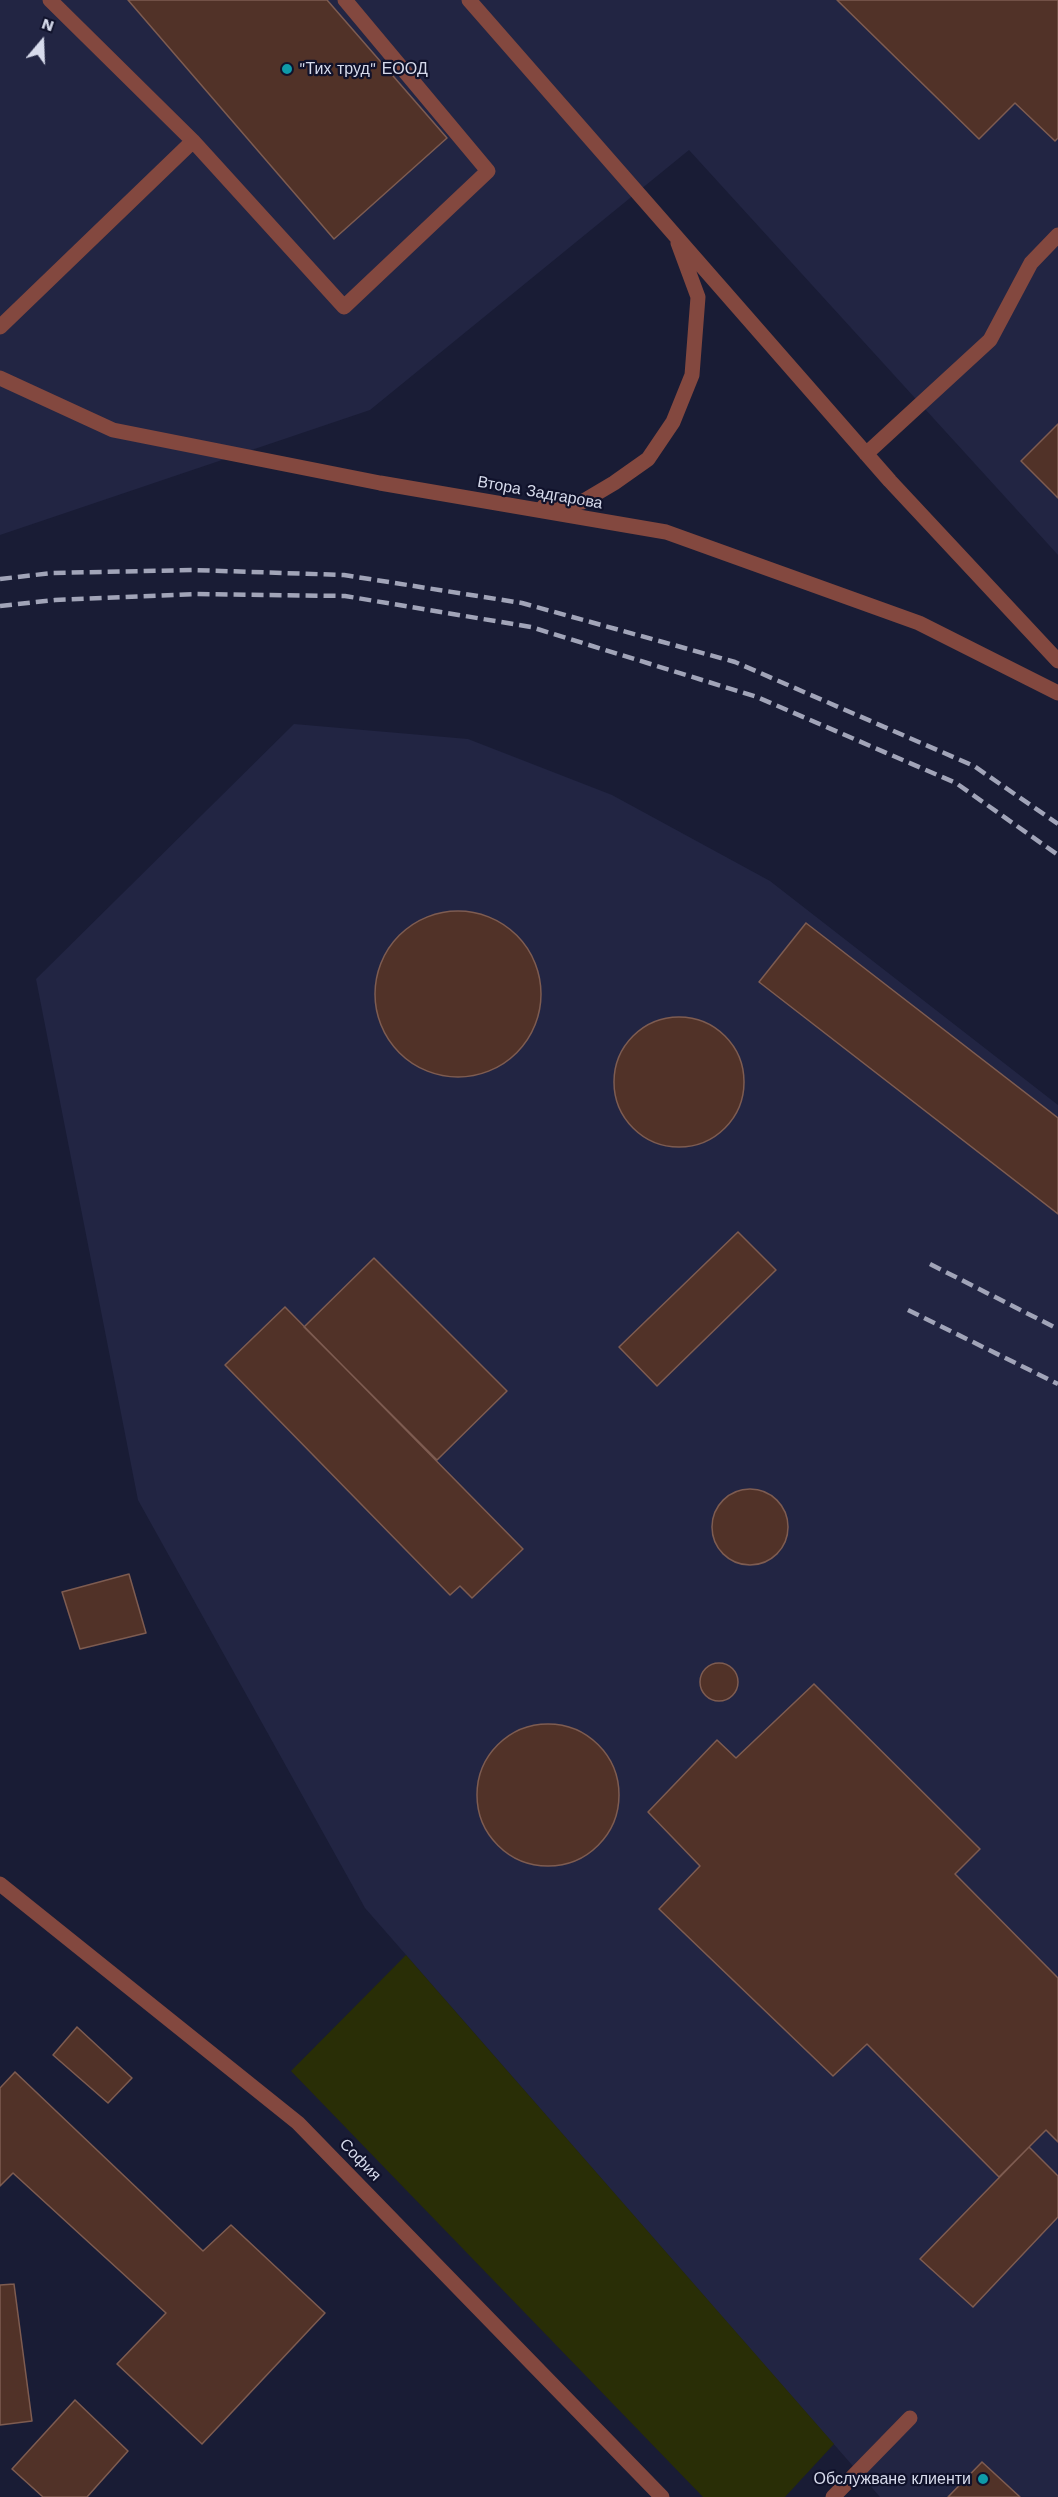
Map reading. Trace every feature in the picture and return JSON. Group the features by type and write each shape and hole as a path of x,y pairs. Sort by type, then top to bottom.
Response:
{"street":[{"path":"50,0 193,141 344,307 488,171 345,0"},
{"path":"469,0 866,454 1058,661"},
{"path":"0,327 193,141"},
{"path":"524,508 582,502 648,459 673,422 692,375 698,297 673,231"},
{"path":"866,454 990,340 1031,263 1058,236"},
{"name":"Втора Задгарова","path":"0,378 113,430 380,483 666,532 919,623 1058,693"},
{"name":"София","path":"0,1884 298,2123 662,2497"},
{"path":"843,2494 910,2418"}],"shaded area":[{"path":"0,0 1058,0 1058,555 689,150 370,410 0,535"},
{"path":"294,724 468,739 612,795 770,881 1058,1105 1058,2497 880,2497 365,1908 138,1500 36,979"}],"green space":[{"path":"406,1955 834,2444 785,2497 703,2497 291,2071"}],"building":[{"name":"\"Тих труд\" ЕООД","path":"128,0 327,0 447,138 334,239"},
{"path":"837,0 1058,0 1058,138 1055,141 1015,103 979,139"},
{"path":"1058,424 1058,498 1021,461"},
{"path":"458,911 474,912 490,917 517,935 535,962 540,978 540,1010 535,1026 517,1053 490,1071 474,1076 458,1077 442,1076 426,1071 399,1053 381,1026 376,1010 375,994 376,978 381,962 399,935 426,917 442,912"},
{"path":"806,923 1058,1118 1058,1214 759,982"},
{"path":"679,1017 704,1022 725,1036 739,1057 744,1082 739,1107 725,1128 704,1142 679,1147 654,1142 633,1128 619,1107 614,1082 619,1057 633,1036 654,1022"},
{"path":"738,1232 776,1270 657,1386 619,1347"},
{"path":"374,1258 507,1391 437,1460 304,1327"},
{"path":"285,1307 523,1549 472,1598 460,1586 450,1595 225,1365"},
{"path":"750,1489 765,1492 777,1500 785,1512 788,1527 785,1542 777,1554 765,1562 750,1565 735,1562 723,1554 715,1542 712,1527 715,1512 723,1500 735,1492"},
{"path":"129,1574 146,1633 80,1649 62,1592"},
{"path":"719,1663 733,1668 738,1682 733,1696 719,1701 705,1696 700,1682 705,1668"},
{"path":"814,1684 980,1849 955,1874 1058,1978 1058,2142 1046,2130 999,2177 867,2044 833,2076 659,1909 700,1866 648,1812 717,1740 736,1758"},
{"path":"548,1724 575,1729 598,1745 614,1768 619,1795 614,1822 598,1845 575,1861 548,1866 521,1861 498,1845 482,1822 477,1795 482,1768 498,1745 521,1729"},
{"path":"77,2027 132,2078 108,2103 53,2055"},
{"path":"15,2072 203,2251 231,2225 325,2313 202,2444 117,2364 166,2313 13,2173 0,2186 0,2088"},
{"path":"1029,2147 1058,2176 1058,2217 973,2307 920,2259"},
{"path":"14,2284 32,2421 0,2425 0,2285"},
{"path":"75,2400 128,2451 87,2497 43,2497 12,2469"},
{"name":"Обслужване клиенти","path":"982,2462 1020,2497 948,2497"}],"railway":[{"path":"0,579 52,573 193,570 344,575 522,603 735,662 974,766 1058,824"},
{"path":"0,606 55,600 197,594 345,596 531,627 757,697 956,783 1058,855"},
{"path":"930,1264 1058,1329"},
{"path":"908,1310 1058,1384"}],"place":[{"name":"\"Тих труд\" ЕООД","path":"287,69"},
{"name":"Обслужване клиенти","path":"983,2479"}]}
